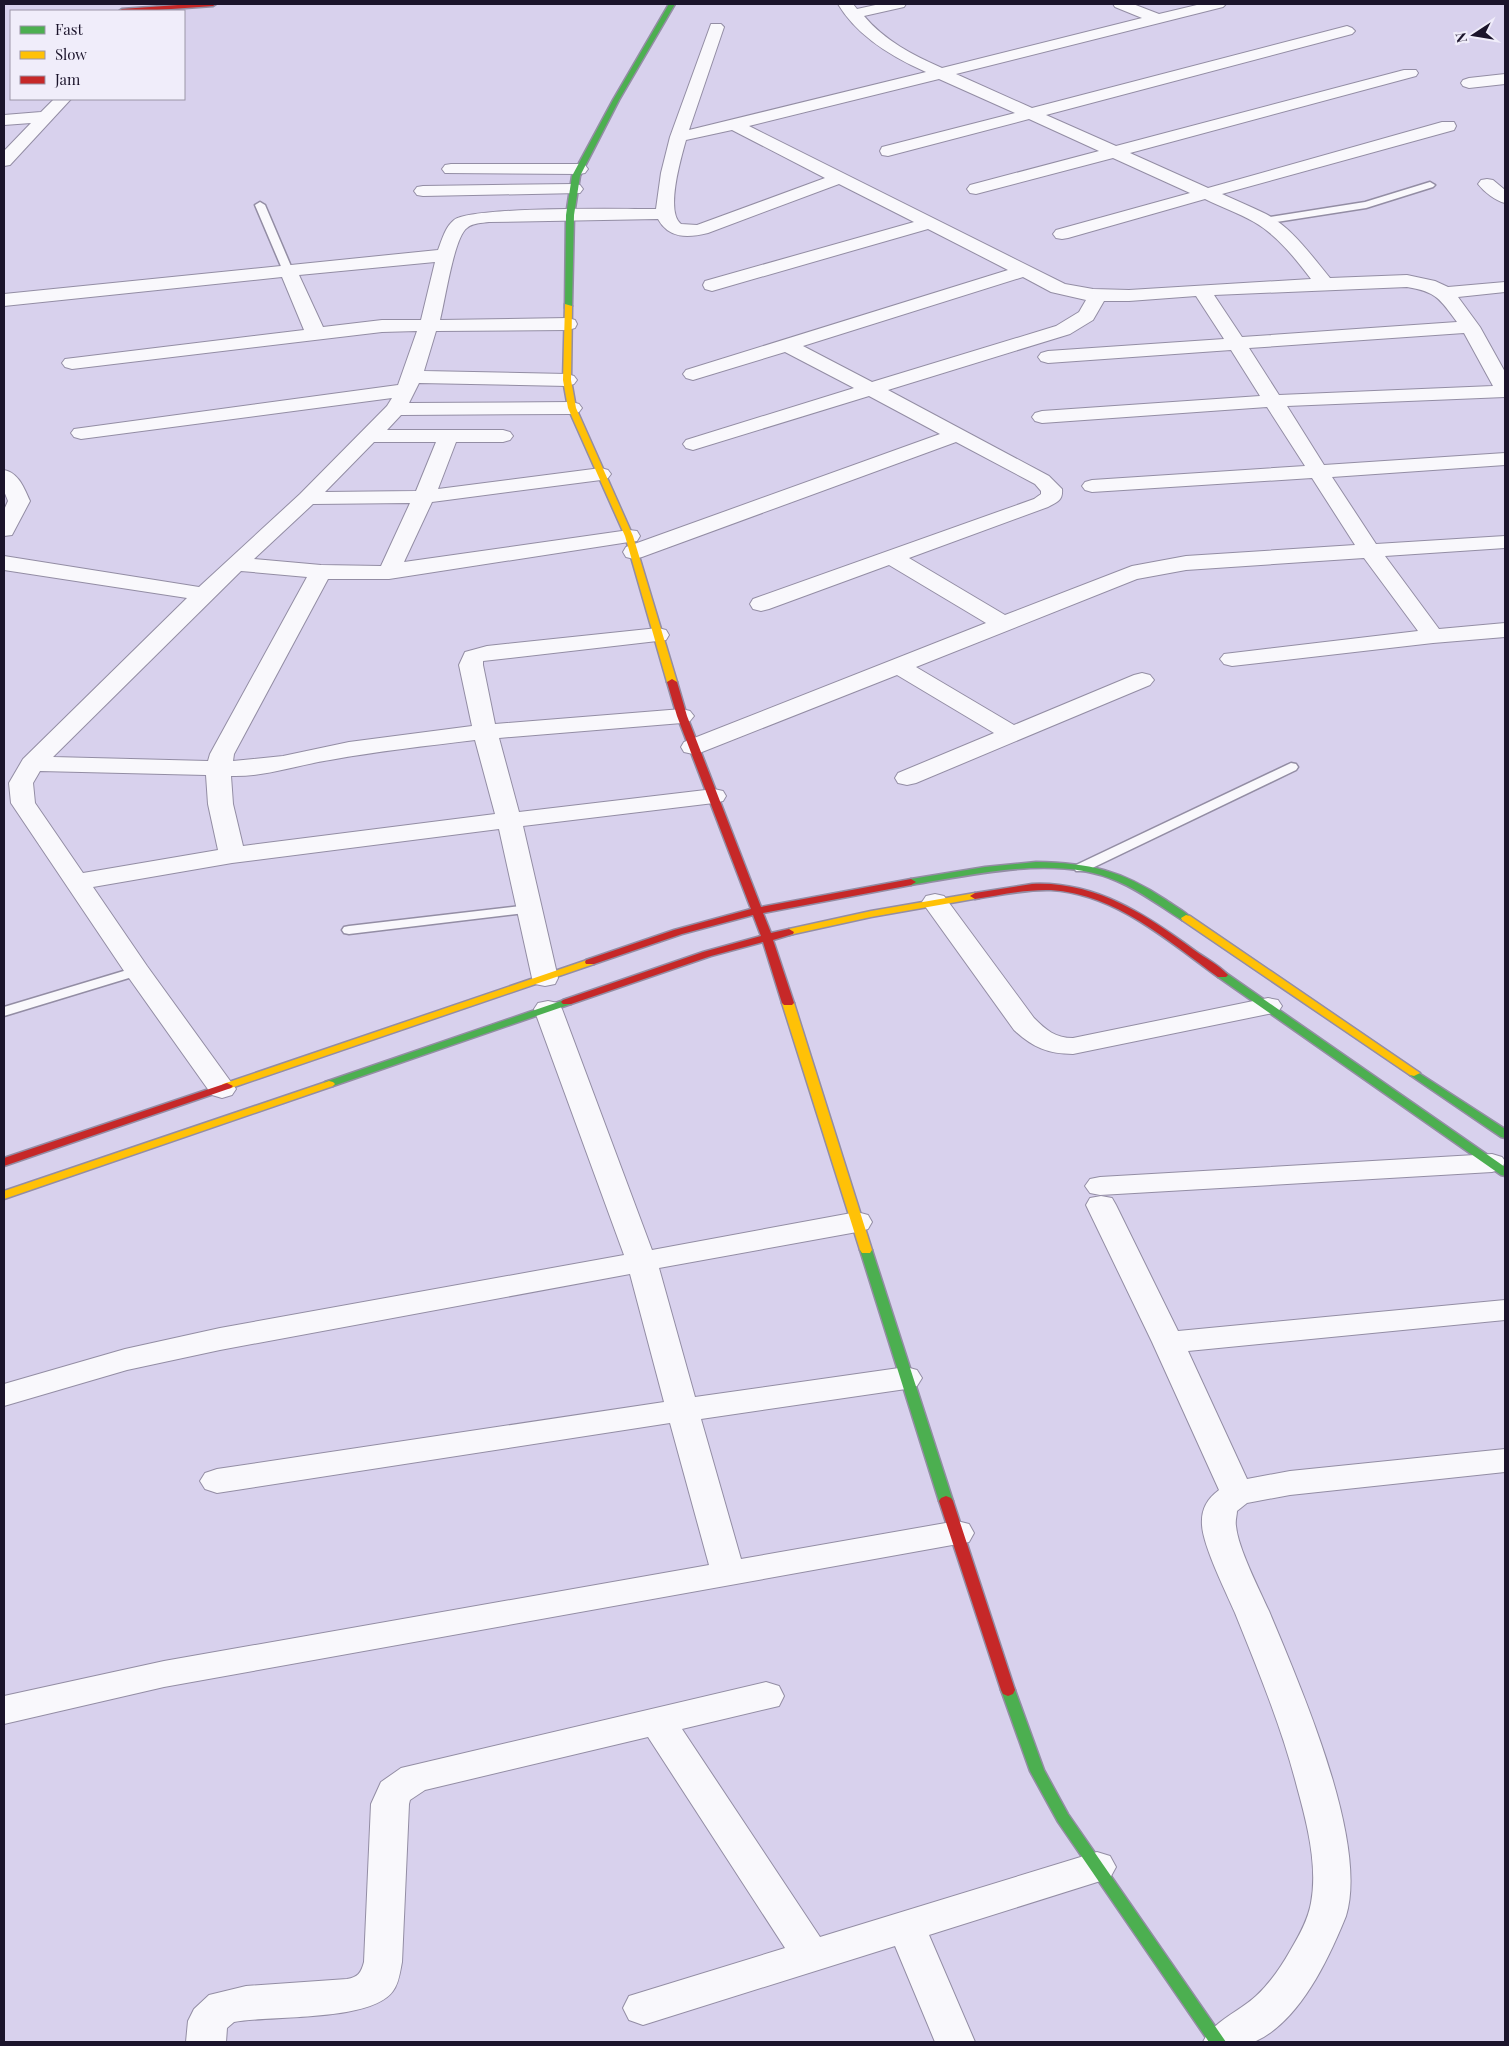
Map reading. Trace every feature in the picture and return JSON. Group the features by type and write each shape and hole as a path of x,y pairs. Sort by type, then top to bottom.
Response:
{"main road":[{"path":"149,10 213,4"},
{"path":"672,4 616,100 579,169 574,189 570,215 567,380 572,408 632,544 682,716 767,937 906,1378 1019,1724 1038,1771 1063,1818 1218,2042"},
{"path":"4,1162 691,928 757,910 825,895 1010,869 1081,868 1111,874 1141,889 1226,944 1505,1134"},
{"path":"4,1195 428,1048 707,954 767,937 935,902 1019,889 1063,888 1096,894 1122,906 1499,1167"}],"street":[{"path":"849,9 899,4"},
{"path":"1120,4 1157,19"},
{"path":"678,136 734,125 1218,4"},
{"path":"849,9 871,34 890,48 940,74 1117,152 1264,221 1289,239 1325,284"},
{"path":"716,27 678,136 668,177 665,214 673,229 693,231 840,178"},
{"path":"888,151 1347,31"},
{"path":"976,189 1410,73"},
{"path":"1469,84 1505,79"},
{"path":"4,161 62,100"},
{"path":"4,120 46,117"},
{"path":"734,125 1058,288 1076,294 1096,297 1202,290 1407,281 1428,285 1445,293 1470,327 1505,390 1273,401 1042,417"},
{"path":"1062,234 1205,192 1448,126"},
{"path":"452,169 579,169"},
{"path":"1487,184 1505,198"},
{"path":"423,191 574,189"},
{"path":"20,773 204,594 371,436 404,392 436,301 445,255 455,230 461,223 474,218 665,214"},
{"path":"712,285 931,223"},
{"path":"4,300 445,255"},
{"path":"288,271 316,334"},
{"path":"693,374 1024,271"},
{"path":"1445,293 1505,287"},
{"path":"1202,290 1369,550 1433,636"},
{"path":"693,444 869,388 1063,330 1086,316 1096,297"},
{"path":"72,363 382,326 428,324 568,324"},
{"path":"1048,357 1470,327"},
{"path":"761,604 1041,504 1052,497 1052,490 1042,480 787,345"},
{"path":"81,433 404,392 567,380"},
{"path":"404,392 572,408"},
{"path":"236,564 356,574 632,544 957,434"},
{"path":"371,436 504,436"},
{"path":"388,572 424,497 448,437"},
{"path":"1092,486 1505,459"},
{"path":"307,498 424,497 601,474"},
{"path":"4,476 12,484 19,501 4,530"},
{"path":"693,747 1116,578 1155,568 1186,563 1505,542"},
{"path":"891,557 1002,624"},
{"path":"4,563 204,594"},
{"path":"232,855 217,786 218,768 222,754 321,572"},
{"path":"1232,659 1433,636 1505,630"},
{"path":"545,978 509,819 485,732 471,665 474,657 487,653 658,635"},
{"path":"897,665 1012,734"},
{"path":"907,778 1142,680"},
{"path":"20,773 243,768 276,764 349,749 485,732 682,716"},
{"path":"20,773 23,803 137,971 222,1089"},
{"path":"77,882 232,855 509,819 714,796"},
{"path":"935,902 1024,1024 1040,1040 1055,1046 1073,1046 1268,1006"},
{"path":"548,1009 642,1263 728,1573"},
{"path":"1236,1493 1101,1196 1499,1167"},
{"path":"4,1395 125,1360 220,1339 857,1222"},
{"path":"1168,1342 1505,1310"},
{"path":"218,1481 906,1378"},
{"path":"1223,2042 1257,2019 1280,1998 1316,1942 1330,1904 1331,1856 1318,1795 1300,1732 1228,1555 1219,1526 1221,1506 1236,1493 1290,1482 1505,1460"},
{"path":"4,1710 164,1674 957,1533"},
{"path":"206,2042 208,2021 223,2008 246,2003 347,1996 367,1992 379,1980 383,1962 390,1804 394,1792 414,1778 766,1696"},
{"path":"657,1721 811,1955"},
{"path":"643,2008 1097,1867"},
{"path":"906,1925 955,2042"}],"lane":[{"path":"1264,221 1366,205 1430,185"},
{"path":"260,205 288,271"},
{"path":"1081,868 1291,767"},
{"path":"349,930 529,909"},
{"path":"4,1012 137,971"}],"traffic: fast":[{"path":"568,306 570,215 576,176 616,100 672,4"},
{"path":"911,882 1011,867 1061,865 1086,868 1120,878 1186,918"},
{"path":"1222,975 1505,1172"},
{"path":"329,1084 567,1002"},
{"path":"1414,1073 1505,1134"},
{"path":"866,1250 946,1501"},
{"path":"1008,1690 1037,1771 1063,1818 1218,2042"}],"traffic: slow":[{"path":"568,306 567,380 572,408 629,536 672,682"},
{"path":"789,932 871,914 975,896"},
{"path":"1186,918 1414,1073"},
{"path":"227,1086 590,962"},
{"path":"788,1003 866,1250"},
{"path":"4,1195 329,1084"}],"traffic: jam":[{"path":"135,10 213,4"},
{"path":"4,21 10,21"},
{"path":"672,682 682,716 767,937 788,1003"},
{"path":"590,962 718,920 772,907 911,882"},
{"path":"975,896 1032,887 1051,887 1075,890 1098,897 1120,906 1163,932 1222,975"},
{"path":"567,1002 707,954 789,932"},
{"path":"4,1162 227,1086"},
{"path":"946,1501 1008,1690"}]}
